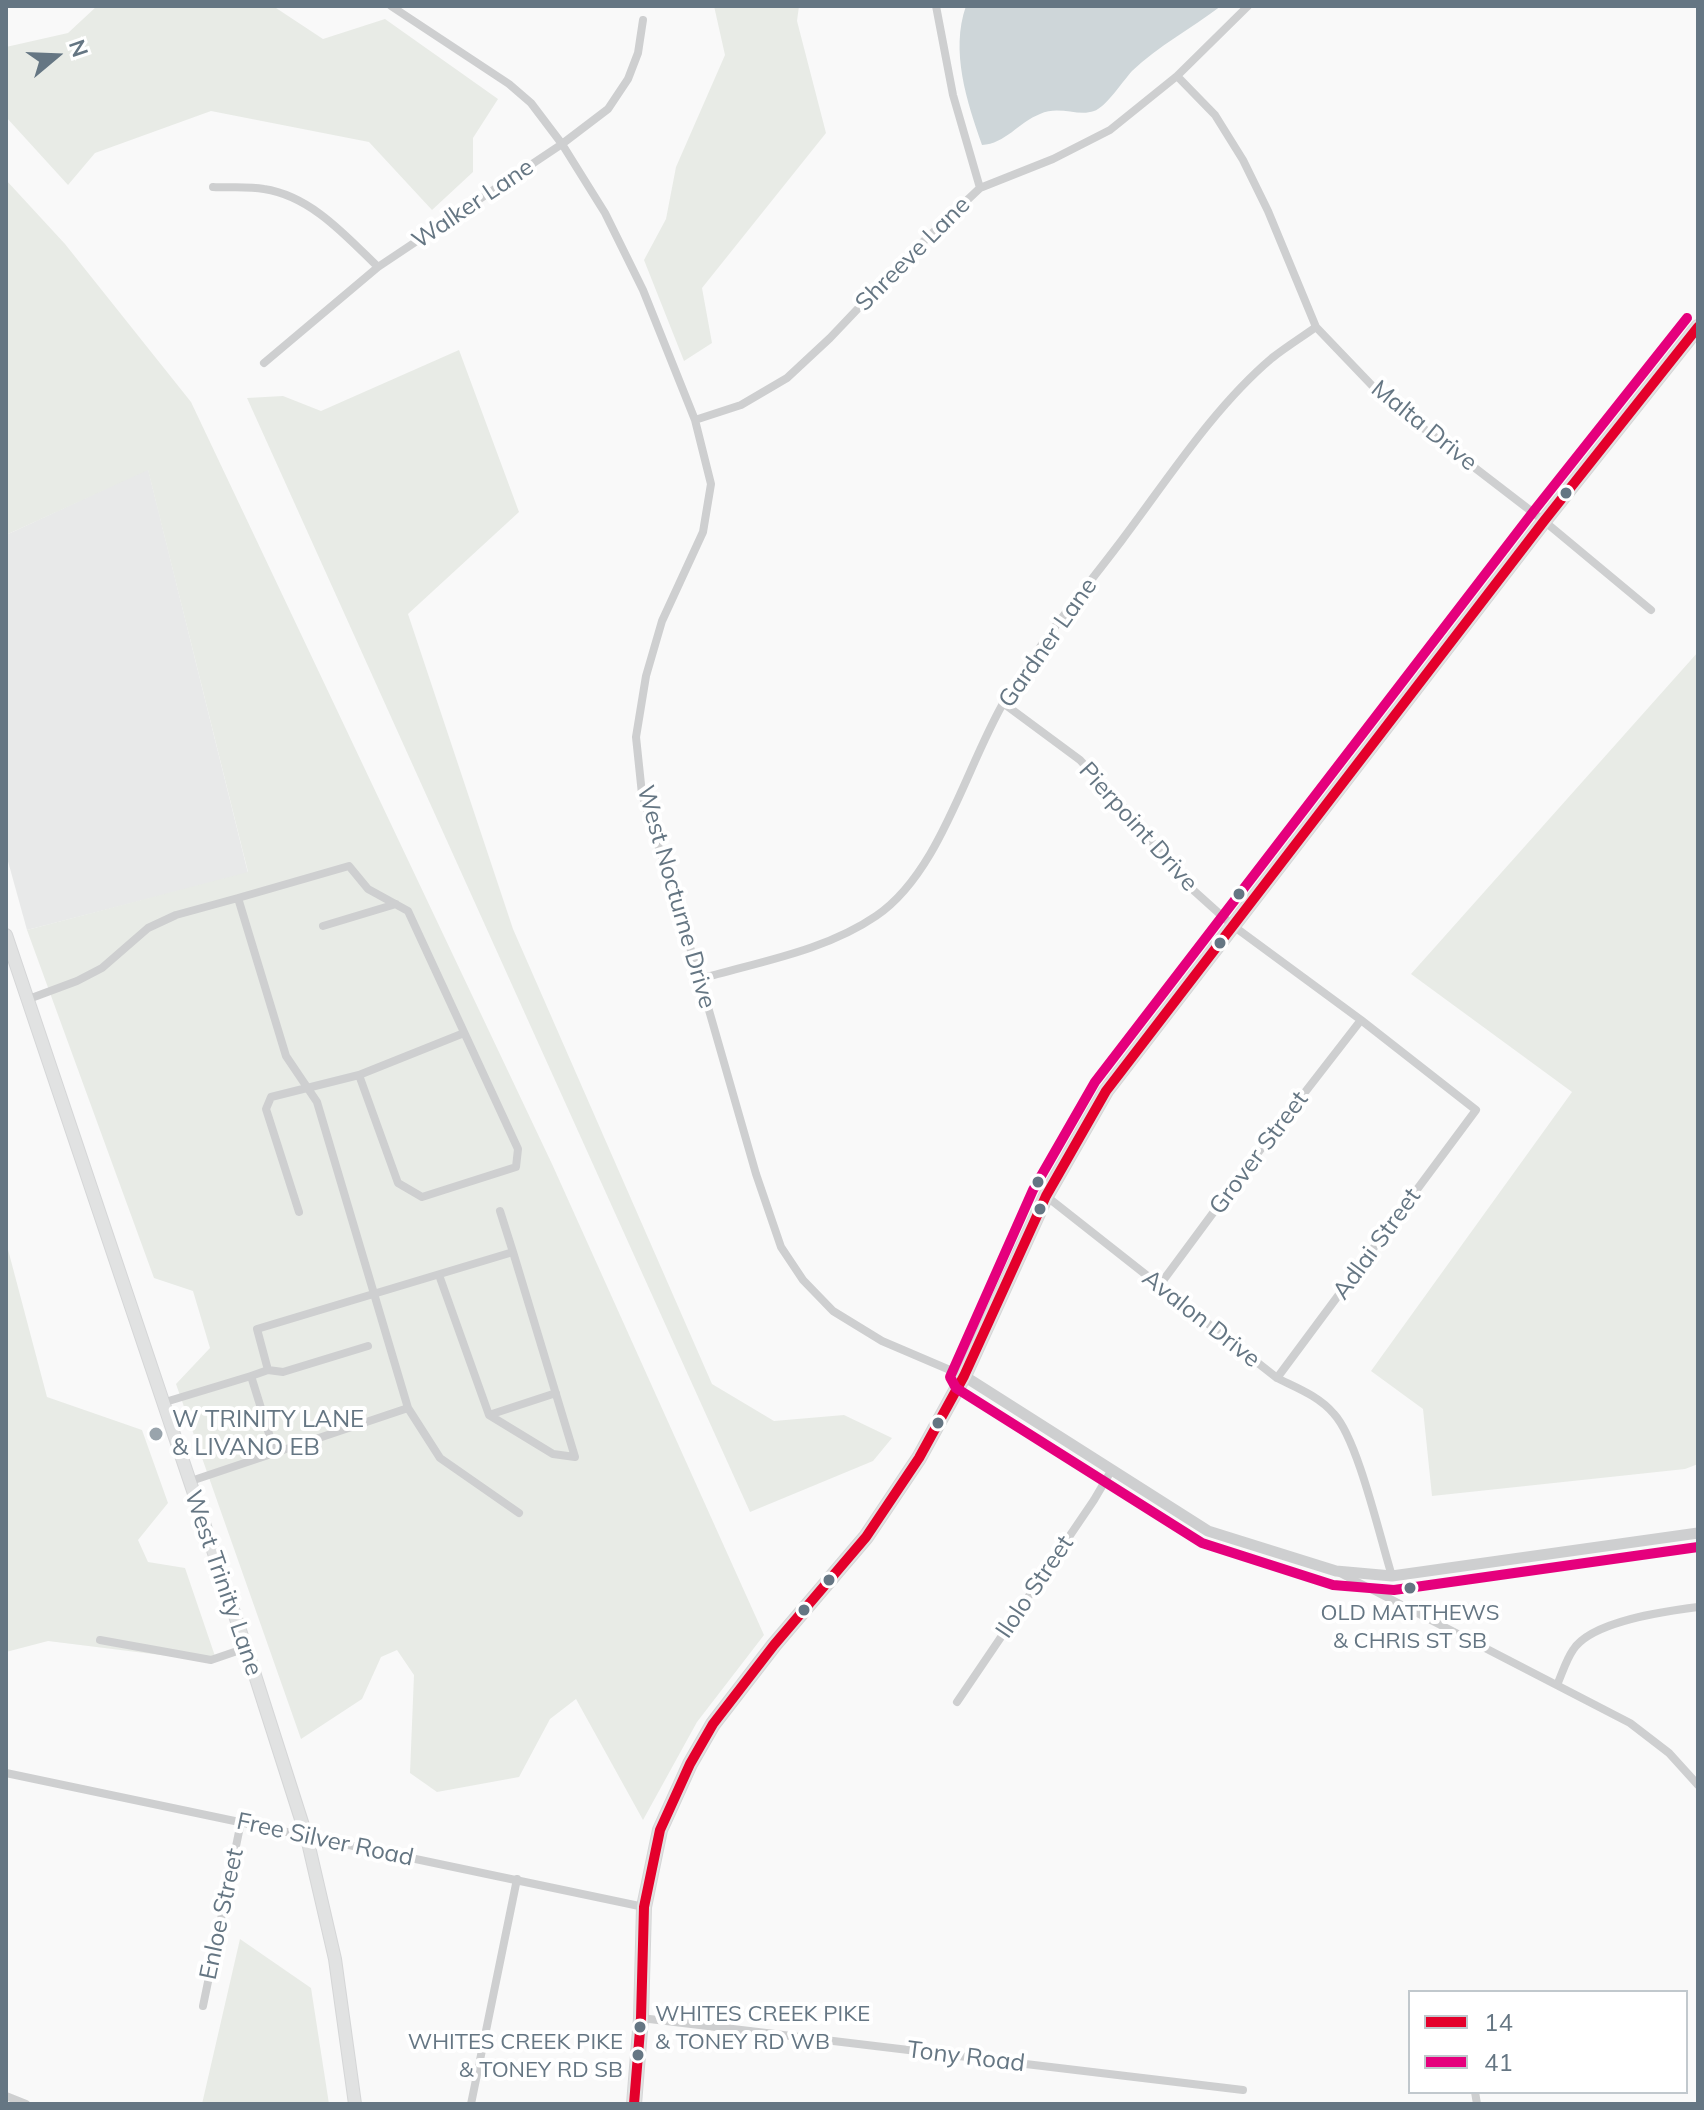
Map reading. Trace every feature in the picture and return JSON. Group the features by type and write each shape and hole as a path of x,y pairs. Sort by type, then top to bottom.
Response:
{"main road":[{"path":"634,2104 641,2018 644,1907 660,1830 690,1764 713,1724 774,1645 866,1537 919,1458 964,1376 1046,1196 1106,1091 1544,521 1698,327"},
{"name":"West Trinity Lane","path":"6,935 307,1838 335,1959 355,2104"}],"street":[{"name":"West Nocturne Drive","path":"391,6 509,84 531,103 562,144 622,244 695,420 711,484 703,532 662,621 646,676 636,737 642,794 756,1174 781,1247 792,1266 821,1300 855,1326 882,1341 964,1376"},
{"path":"936,6 953,95 980,188"},
{"name":"Shreeve Lane","path":"695,420 741,405 787,378 980,188 1110,130 1177,76 1248,6"},
{"name":"Walker Lane","path":"264,363 378,267 562,144 608,109 628,79 638,53 643,20"},
{"name":"Malta Drive","path":"1177,76 1215,115 1243,160 1268,211 1316,327 1384,398 1544,521 1651,610"},
{"path":"213,187 265,189 298,199 338,227 378,267"},
{"name":"Gardner Lane","path":"700,979 828,941 877,916 906,888 926,863 1003,703 1053,629 1193,447 1251,378 1316,327"},
{"name":"Pierpoint Drive","path":"1003,703 1080,760 1130,814 1182,880 1232,925 1476,1110"},
{"path":"26,1000 102,968 148,928 176,915 349,866 368,889 408,911 518,1149 516,1167 422,1197 409,1191 398,1183 359,1075"},
{"path":"238,898 286,1056 317,1102 408,1408 428,1444 440,1458 519,1513"},
{"path":"323,926 396,904"},
{"name":"Grover Street","path":"1159,1286 1361,1020"},
{"path":"299,1212 266,1109 271,1097 359,1075 464,1033"},
{"name":"Adlai Street","path":"1277,1378 1476,1110"},
{"name":"Avalon Drive","path":"1046,1196 1277,1378 1318,1398 1334,1413 1351,1442 1392,1576"},
{"path":"439,1275 489,1415 553,1454 575,1457 500,1211"},
{"path":"268,1370 257,1329 513,1252"},
{"path":"162,1403 268,1370 283,1372 368,1346"},
{"path":"251,1376 275,1453"},
{"path":"964,1376 1208,1531 1336,1571 1630,1723 1669,1753 1698,1785"},
{"path":"489,1415 556,1393"},
{"path":"188,1482 408,1408"},
{"name":"Ilolo Street","path":"957,1702 1111,1471"},
{"path":"1336,1571 1392,1576 1698,1533"},
{"path":"1557,1685 1573,1649 1583,1639 1639,1617 1698,1607"},
{"path":"100,1640 211,1660 246,1648"},
{"name":"Free Silver Road","path":"6,1773 644,1907"},
{"name":"Enloe Street","path":"203,2006 241,1822"},
{"path":"471,2104 517,1879"},
{"name":"Tony Road","path":"641,2018 1243,2090"},
{"path":"6,2096 26,2104"}],"shaded area":[{"path":"97,6 273,6 323,39 385,19 498,99 473,138 473,172 432,210 369,142 211,111 95,153 68,185 6,117 6,47 68,33"},
{"path":"714,6 799,6 797,21 826,133 702,288 712,343 684,361 644,260 666,219 676,167 725,55"},
{"path":"966,6 1221,6 1142,62 1098,109 1081,113 1047,112 1032,118 998,141 982,145 962,76 961,23"},
{"path":"6,180 65,244 191,402 552,1164 764,1635 697,1722 643,1820 576,1699 550,1719 519,1777 437,1792 410,1773 414,1675 397,1650 381,1657 362,1699 301,1739 176,1384 210,1348 193,1291 154,1278 27,930 248,872 148,470 6,535"},
{"path":"459,350 519,512 408,614 513,929 712,1384 774,1421 844,1415 892,1438 873,1461 750,1512 247,398 283,396 321,411"},
{"path":"148,469 248,873 27,930 6,854 6,535"},
{"path":"1698,652 1698,1464 1685,1469 1432,1496 1423,1409 1371,1371 1572,1092 1411,974"},
{"path":"6,1242 47,1397 142,1430 168,1503 138,1540 148,1562 185,1568 217,1662 48,1641 6,1652"},
{"path":"240,1939 311,1988 329,2104 202,2104"}],"transit line":[{"name":"41","path":"1687,318 1533,512 1095,1082 1033,1190 950,1377 956,1388 1202,1543 1333,1585 1394,1590 1698,1547"},
{"name":"14","path":"634,2104 641,2018 644,1907 660,1830 690,1764 713,1724 774,1645 866,1537 919,1458 964,1376 1046,1196 1106,1091 1544,521 1698,327"}],"place":[{"name":"W TRINITY LANE & LIVANO EB","path":"156,1434"},
{"name":"OLD MATTHEWS & CHRIS ST SB","path":"1410,1588"},
{"name":"WHITES CREEK PIKE & TONEY RD WB","path":"640,2027"},
{"name":"WHITES CREEK PIKE & TONEY RD SB","path":"638,2055"}]}
